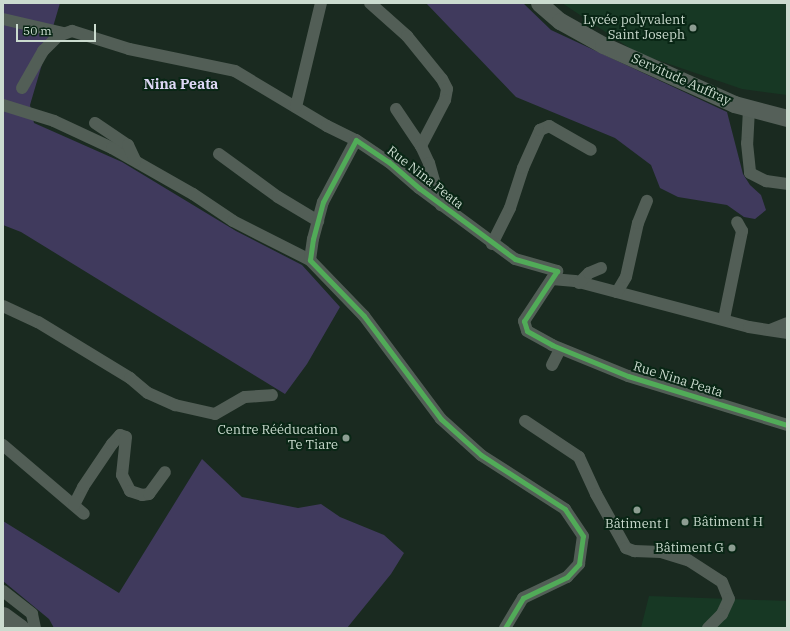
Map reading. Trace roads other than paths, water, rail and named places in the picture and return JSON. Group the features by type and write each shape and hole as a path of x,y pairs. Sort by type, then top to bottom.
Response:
{"street":[{"path":"296,107 321,3"},
{"path":"370,3 407,36 442,79 446,89 445,100 421,146"},
{"name":"Servitude Auffray","path":"539,3 560,21 603,45 749,109 787,118"},
{"name":"Rue Nina Peata","path":"3,19 63,33 72,31 130,49 235,71 327,126 356,140 389,162 441,205 492,244 515,259 557,271 524,321 524,326 527,331 560,349 628,376 787,426"},
{"path":"22,88 43,52 63,33"},
{"path":"3,105 76,130 135,160 193,194 233,221 310,260 364,316 441,419 481,455 565,509 583,536 579,564 567,577 523,598 505,628"},
{"path":"396,109 421,146 429,163 441,205"},
{"path":"749,109 747,143 750,173 766,181 787,184"},
{"path":"95,123 128,145 135,160"},
{"path":"492,244 510,208 523,168 540,130 549,126 591,150"},
{"path":"310,260 323,202 356,140"},
{"path":"219,154 278,197 318,221"},
{"path":"617,292 626,277 638,223 647,201"},
{"path":"724,319 742,231 737,222"},
{"path":"579,283 589,273 601,268"},
{"path":"552,279 579,283 654,303 787,333"},
{"path":"3,306 38,322 130,378 148,393 175,405 215,414 244,397 272,395"},
{"path":"770,330 787,323"},
{"path":"552,365 560,349"},
{"path":"525,421 579,457 596,494 626,548 634,551 661,552 688,560 722,582 729,599 722,614 708,628"},
{"path":"74,506 91,475 120,435 126,437 122,475 130,491 142,495 150,494 165,472"},
{"path":"3,445 84,514"},
{"path":"3,591 32,614 35,628"},
{"path":"3,615 20,628"}],"place":[{"name":"Lycée polyvalent Saint Joseph","path":"693,28"},
{"name":"Centre Rééducation Te Tiare","path":"346,438"},
{"name":"Bâtiment I","path":"637,510"},
{"name":"Bâtiment H","path":"685,522"},
{"name":"Bâtiment G","path":"732,548"}],"district":[{"name":"Nina Peata","path":"181,84"}]}
